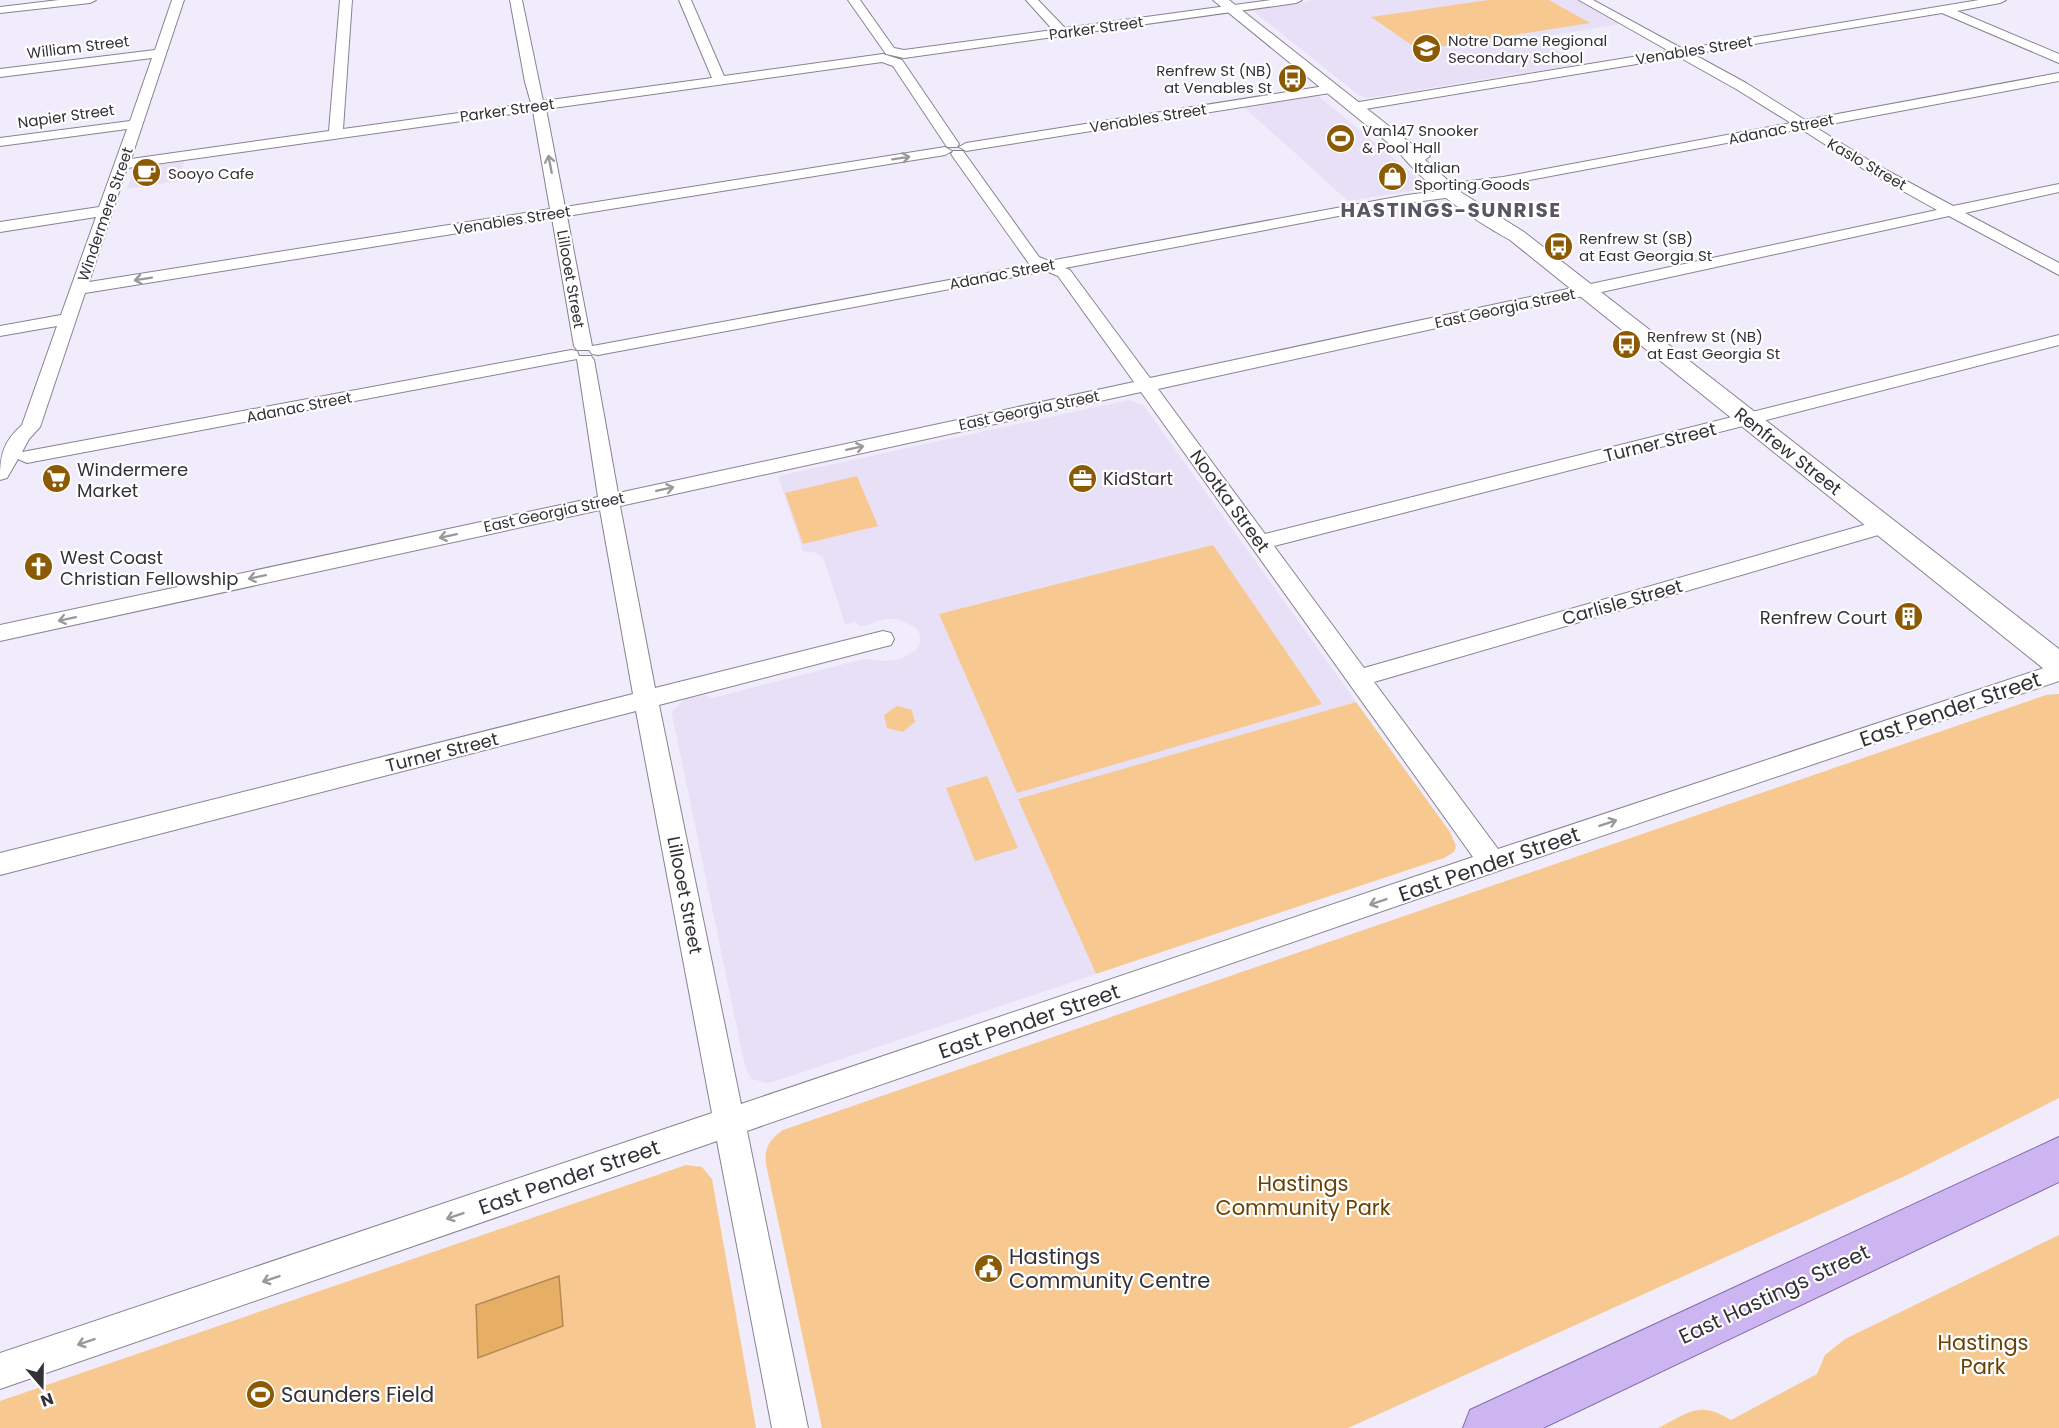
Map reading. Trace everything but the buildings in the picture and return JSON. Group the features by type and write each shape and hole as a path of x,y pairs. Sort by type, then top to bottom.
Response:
{"main road":[{"name":"East Hastings Street","path":"1488,1428 2059,1159"}],"street":[{"path":"0,10 90,0"},
{"name":"Windermere Street","path":"0,474 21,436 31,427 178,0"},
{"path":"336,134 346,0"},
{"name":"Lillooet Street","path":"516,0 559,213 607,501 790,1428"},
{"path":"685,0 720,81"},
{"name":"Nootka Street","path":"854,0 1032,260 1064,273 1492,862"},
{"path":"1032,0 1063,33"},
{"name":"Parker Street","path":"123,164 1063,33 1226,5 1296,0"},
{"name":"Kaslo Street","path":"1585,0 1781,110 1870,167 2059,270"},
{"path":"1922,0 2059,59"},
{"name":"Venables Street","path":"1353,107 2000,0"},
{"name":"Renfrew Street","path":"1226,5 1403,146 1417,164 1457,189 1487,220 1517,236 2059,665"},
{"name":"William Street","path":"0,73 160,53"},
{"name":"Adanac Street","path":"13,453 584,353 1457,189 1494,185 1503,181 2059,76"},
{"name":"Venables Street","path":"79,289 1331,89"},
{"name":"Napier Street","path":"0,142 136,123"},
{"name":"East Georgia Street","path":"0,633 2059,188"},
{"path":"0,227 106,211"},
{"path":"0,331 69,319"},
{"name":"Turner Street","path":"1260,542 2059,340"},
{"name":"Windermere Street","path":"0,490 12,482 13,453"},
{"name":"Carlisle Street","path":"1359,678 1885,526"},
{"name":"Turner Street","path":"0,864 884,639"},
{"name":"East Pender Street","path":"0,1371 1492,862 2059,672"}],"shaded area":[{"name":"Notre Dame Regional Secondary School","path":"1315,0 1577,0 1620,24 1536,38 1580,64 1367,98 1360,96 1253,11"},
{"path":"1317,95 1430,188 1348,201 1245,108"},
{"path":"184,161 179,181 127,189 133,173 139,168"},
{"path":"1129,400 1144,406 1356,702 1019,799 1096,974 776,1081 767,1083 752,1079 745,1067 673,710 686,699 705,695 713,698 864,659 885,661 901,659 917,649 920,642 920,635 916,628 898,619 884,619 865,626 859,626 856,622 845,624 823,557 817,553 803,551 778,476"},
{"path":"559,1276 563,1326 478,1358 476,1305"}],"green space":[{"path":"1488,0 1549,0 1590,23 1419,50 1371,17"},
{"path":"857,476 878,526 803,544 785,493"},
{"path":"1213,545 1322,704 1017,793 939,614"},
{"name":"Hastings Community Park","path":"2059,694 2059,1098 1907,1175 1348,1428 822,1428 766,1164 769,1144 783,1130 2046,695"},
{"path":"1356,702 1450,832 1456,846 1454,852 1444,858 1096,974 1018,799"},
{"path":"897,706 912,710 915,722 903,732 887,728 884,715"},
{"path":"987,776 1018,848 975,861 946,788"},
{"path":"686,1165 702,1167 712,1179 756,1428 0,1428 0,1401"},
{"name":"Hastings Park","path":"2059,1235 2059,1428 1658,1428 1686,1414 1702,1410 1720,1414 1731,1420 1817,1374 1825,1355 1845,1339"}],"place":[{"name":"Notre Dame Regional Secondary School","path":"1427,49"},
{"name":"Renfrew St (NB) at Venables St","path":"1293,79"},
{"name":"Van147 Snooker & Pool Hall","path":"1341,139"},
{"name":"Sooyo Cafe","path":"147,173"},
{"name":"Italian Sporting Goods","path":"1393,176"},
{"name":"Renfrew St (SB) at East Georgia St","path":"1558,247"},
{"name":"Renfrew St (NB) at East Georgia St","path":"1626,345"},
{"name":"KidStart","path":"1082,478"},
{"name":"Windermere Market","path":"56,479"},
{"name":"West Coast Christian Fellowship","path":"39,567"},
{"name":"Renfrew Court","path":"1908,617"},
{"name":"Hastings Community Centre","path":"988,1268"},
{"name":"Saunders Field","path":"260,1394"}],"district":[{"name":"HASTINGS-SUNRISE","path":"1451,210"}]}
